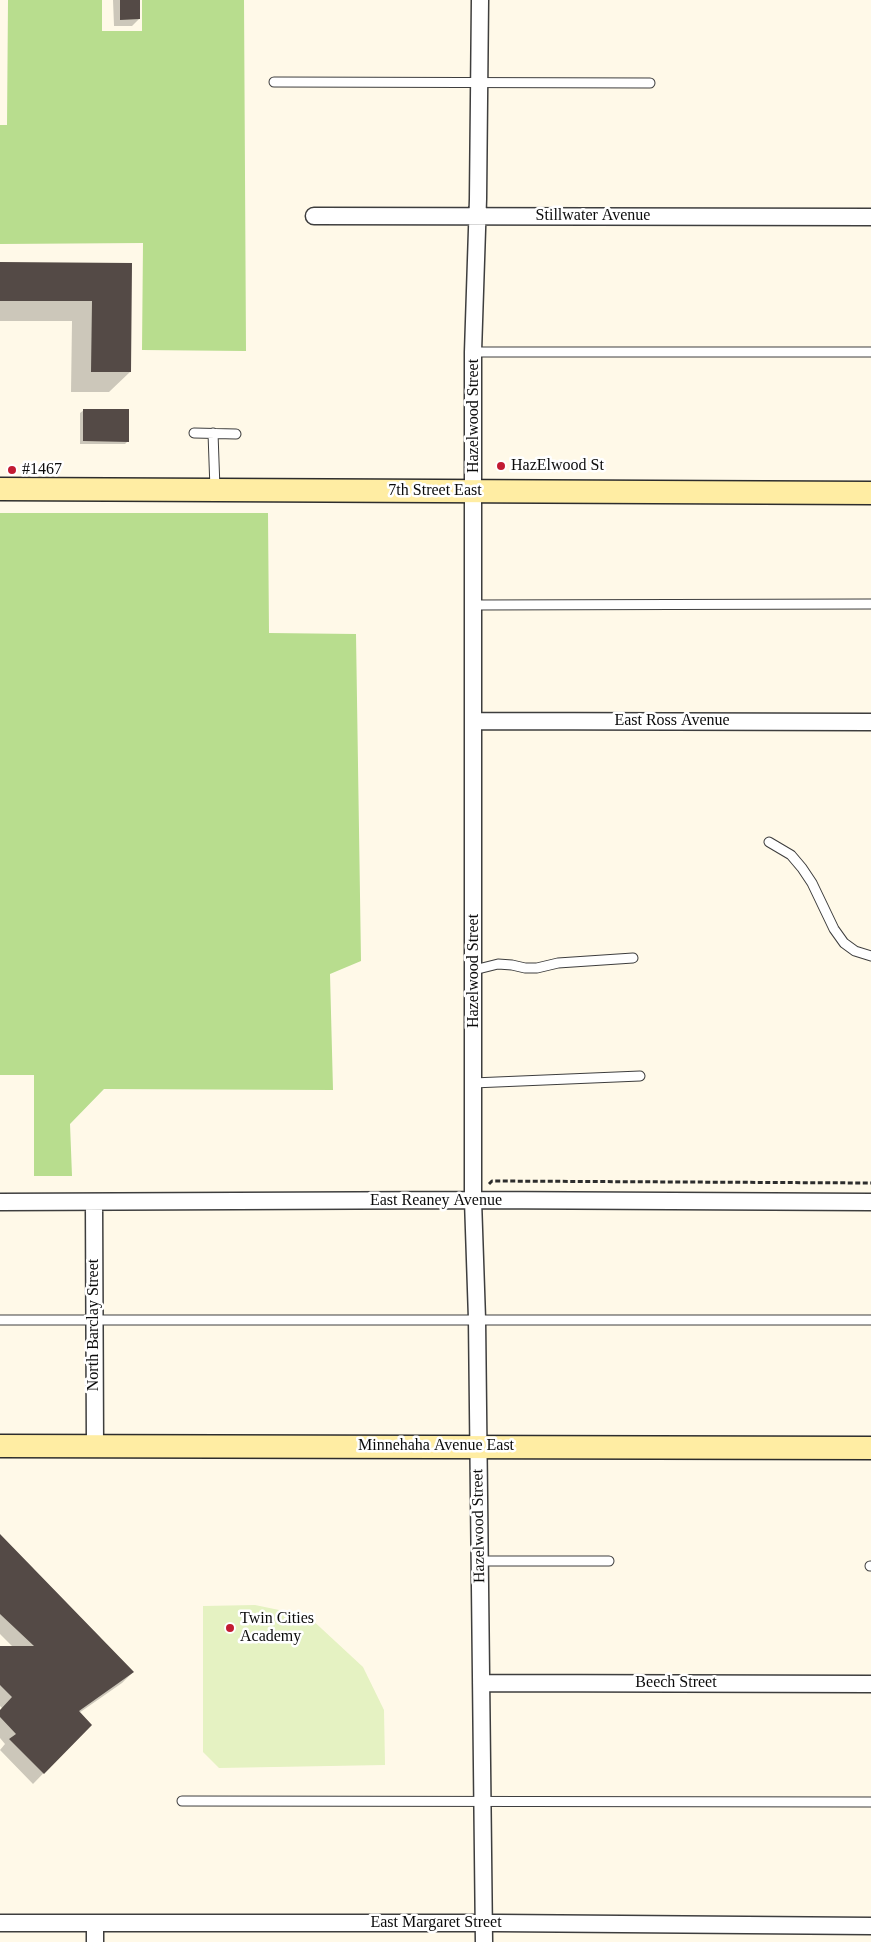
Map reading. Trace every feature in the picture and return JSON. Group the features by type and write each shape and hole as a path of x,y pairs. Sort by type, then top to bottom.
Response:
{"street":[{"name":"Hazelwood Street","path":"480,0 478,216 474,352 473,1200 478,1318 484,1942"},
{"name":"Stillwater Avenue","path":"314,216 871,217"},
{"name":"7th Street East","path":"0,489 871,493"},
{"name":"East Ross Avenue","path":"474,721 871,722"},
{"name":"East Reaney Avenue","path":"0,1202 473,1200 871,1202"},
{"name":"North Barclay Street","path":"94,1202 95,1447"},
{"name":"Minnehaha Avenue East","path":"0,1446 871,1448"},
{"name":"Beech Street","path":"481,1683 871,1684"},
{"path":"95,1923 95,1942"},
{"name":"East Margaret Street","path":"0,1924 484,1923 871,1926"}],"lane":[{"path":"274,82 650,83"},
{"path":"474,352 871,352"},
{"path":"194,433 236,434"},
{"path":"213,434 215,490"},
{"path":"475,605 871,604"},
{"path":"770,842 791,855 802,868 812,883 834,930 844,943 855,951 871,956"},
{"path":"474,970 498,964 537,968 558,963 633,958"},
{"path":"473,1083 640,1076"},
{"path":"0,1320 478,1318 871,1320"},
{"path":"479,1561 609,1561"},
{"path":"182,1801 871,1802"}],"path":[{"path":"489,1184 492,1181 871,1183"}],"green space":[{"path":"8,0 102,0 102,31 142,31 142,0 244,0 246,351 142,350 143,243 0,244 0,125 7,125"},
{"path":"0,513 268,513 269,633 356,634 361,961 330,974 333,1090 104,1089 70,1124 72,1176 34,1176 34,1075 0,1075"},
{"path":"255,1605 308,1616 363,1667 384,1710 385,1765 219,1768 203,1752 203,1606"}],"building":[{"path":"120,0 140,0 140,19 120,20"},
{"path":"0,262 132,263 131,372 91,372 92,301 0,301"},
{"path":"83,409 129,409 129,442 83,441"},
{"path":"0,1534 134,1672 79,1711 92,1725 44,1774 9,1739 16,1734 0,1717 0,1710 12,1697 0,1685 0,1646 34,1646 0,1614"}],"place":[{"name":"HazElwood St","path":"501,466"},
{"name":"#1467","path":"12,470"},
{"name":"Twin Cities Academy","path":"230,1628"}]}
